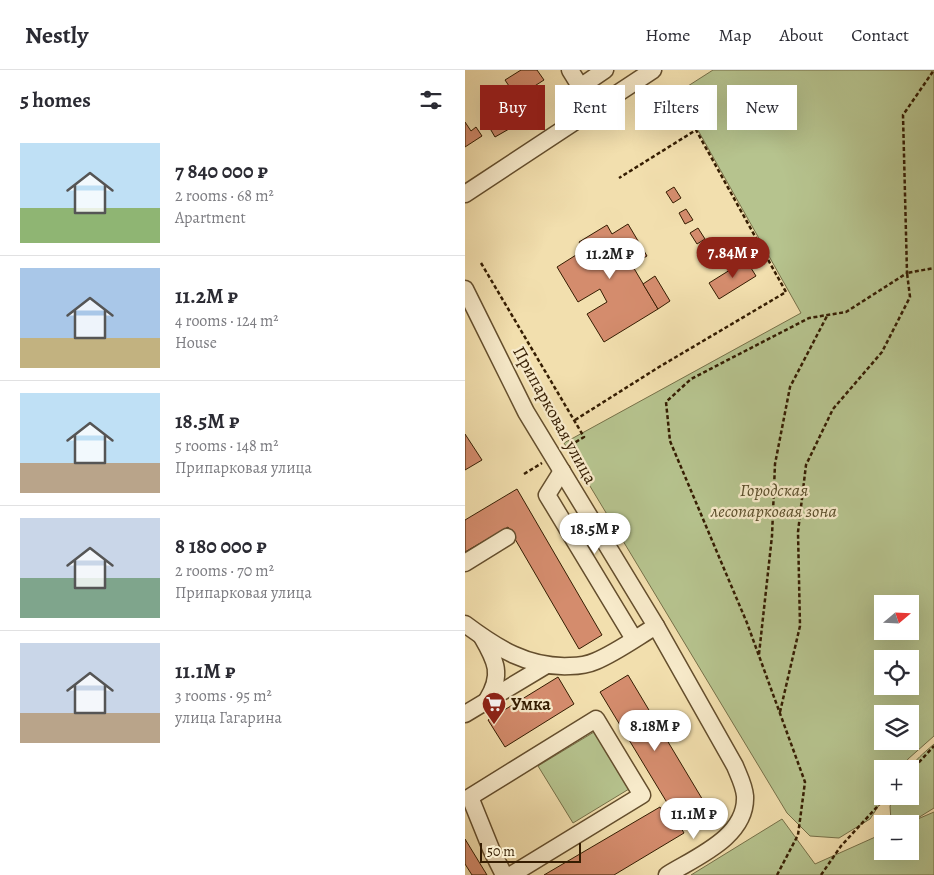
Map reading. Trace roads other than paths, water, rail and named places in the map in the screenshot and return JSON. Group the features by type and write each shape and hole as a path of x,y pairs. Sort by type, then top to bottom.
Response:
{"street":[{"path":"570,70 579,85"},
{"path":"583,85 605,70"},
{"path":"625,89 653,70"},
{"path":"465,194 562,130"},
{"name":"Припарковая улица","path":"465,289 526,412 656,626 742,780 745,804 737,822 721,842 667,875"},
{"path":"562,471 547,495 633,640"},
{"path":"465,563 507,537"},
{"path":"465,624 482,637 517,657 545,666 582,666 596,662 656,626"},
{"path":"482,637 491,652 497,678 495,689 487,700"},
{"path":"465,714 545,666"},
{"path":"504,875 491,849 470,797 596,719 643,795 511,875"}],"place":[{"name":"Умка","path":"494,725"}],"park label":[{"name":"Городская лесопарковая зона","path":"774,500"}]}
